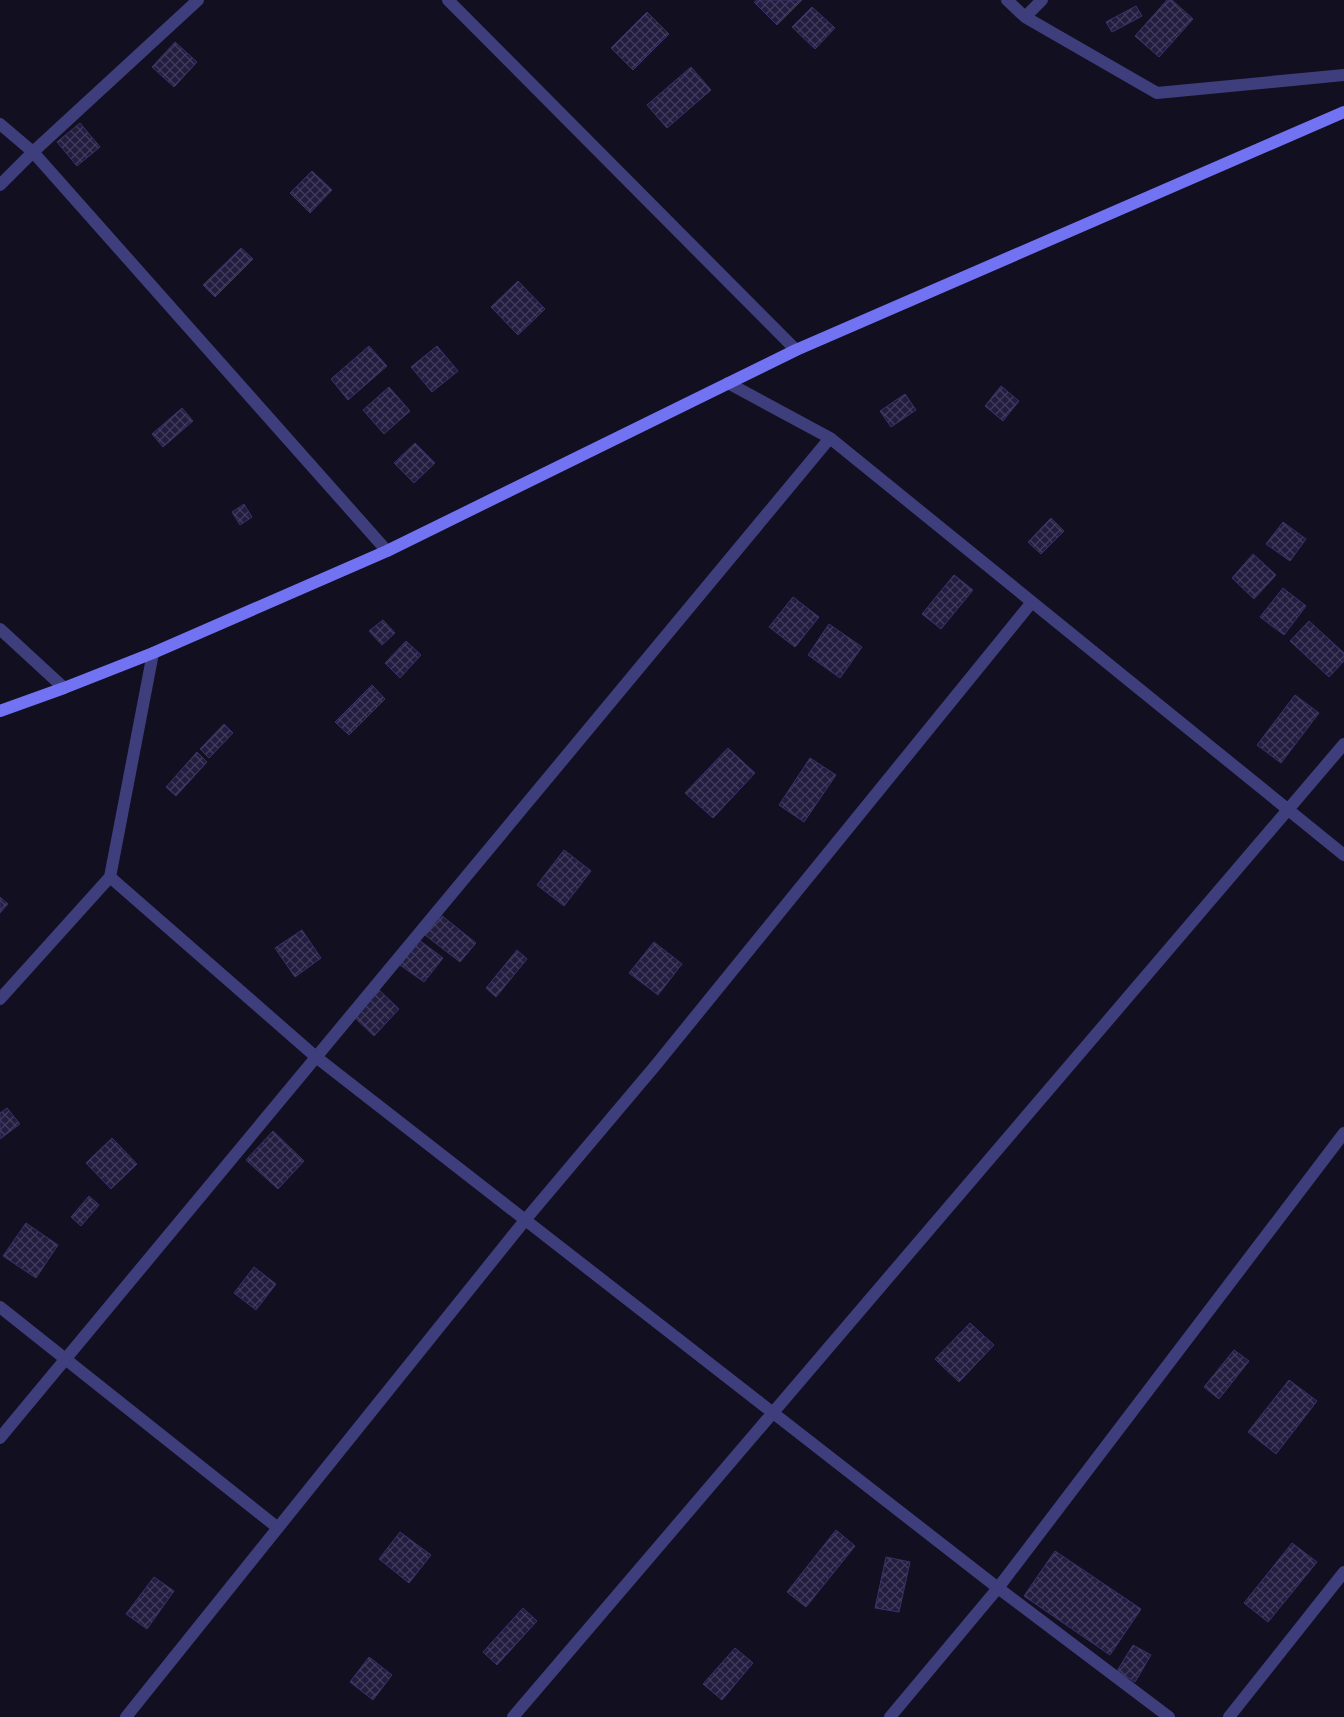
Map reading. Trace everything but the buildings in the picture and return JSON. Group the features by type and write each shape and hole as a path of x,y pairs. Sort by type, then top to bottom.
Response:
{"street":[{"path":"0,185 33,152 198,0"},
{"path":"448,0 796,350"},
{"path":"1007,0 1025,17 1157,93 1344,75"},
{"path":"1025,17 1042,0"},
{"path":"0,711 152,653 387,551 796,350 1344,112"},
{"path":"0,124 33,152 387,551"},
{"path":"728,383 830,438 1344,855"},
{"path":"0,1438 830,438"},
{"path":"126,1717 526,1219 662,1058 1032,602"},
{"path":"0,629 64,688"},
{"path":"0,999 110,877 152,653"},
{"path":"513,1717 1344,744"},
{"path":"110,877 316,1057 998,1588 1169,1717"},
{"path":"890,1717 998,1588 1344,1133"},
{"path":"0,1307 278,1528"},
{"path":"1230,1717 1344,1572"}]}
